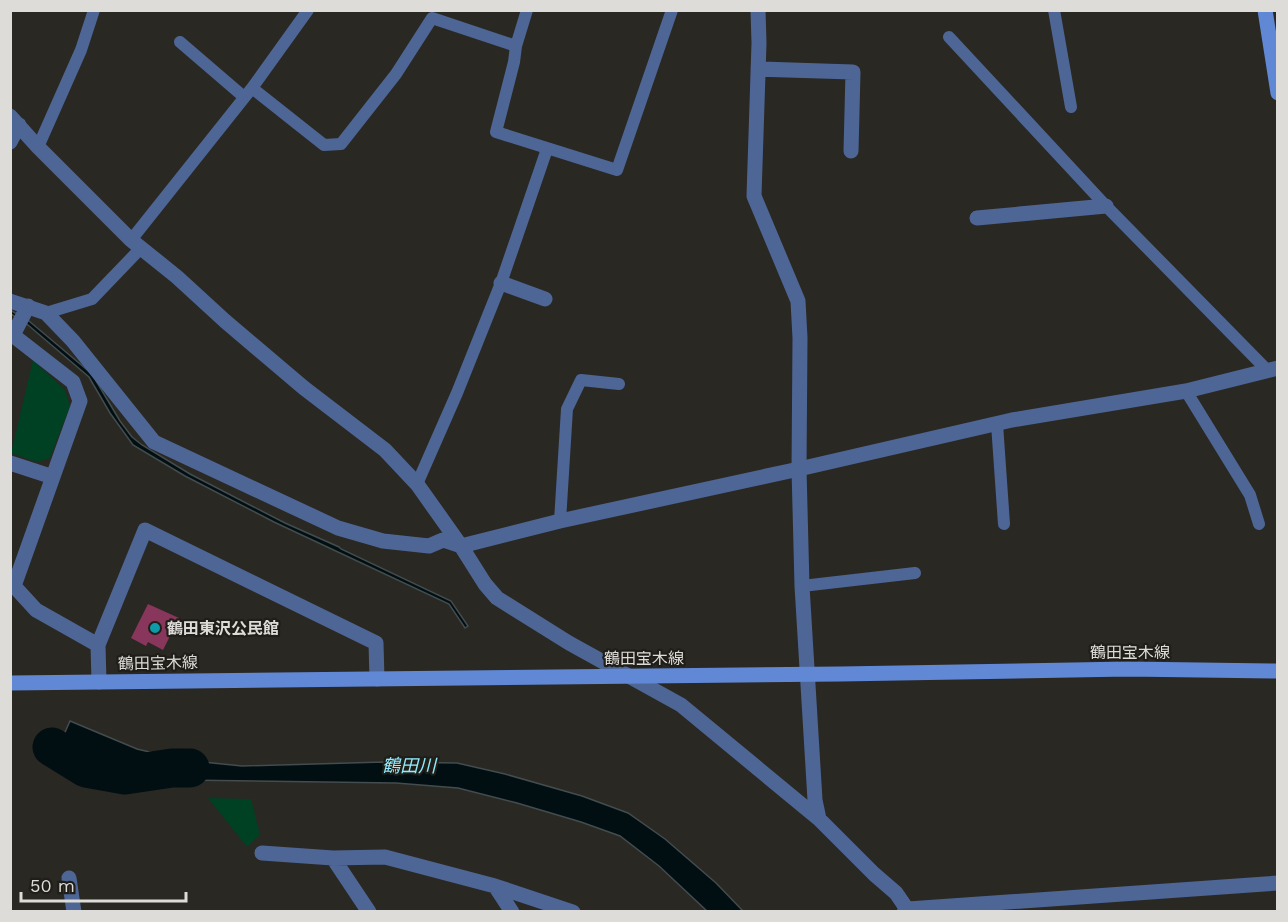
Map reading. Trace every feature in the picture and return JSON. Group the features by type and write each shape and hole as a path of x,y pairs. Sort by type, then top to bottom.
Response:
{"street":[{"path":"758,10 754,196 798,301 802,586 815,800 819,819"},
{"path":"1265,10 1273,29 1278,93"},
{"path":"758,69 854,72 851,151"},
{"path":"15,121 38,147 136,244 304,388 385,450 417,484 496,598 569,644 681,705 819,819 896,893 907,911 1278,883"},
{"path":"10,142 15,121"},
{"path":"977,218 1106,206"},
{"path":"501,283 545,299"},
{"path":"10,301 46,313 73,341 154,442 338,528 383,541 429,546 443,540 461,546 1012,420 1186,392 1272,369"},
{"path":"27,306 12,334 73,382 80,401 12,586 36,610 98,645"},
{"path":"10,463 53,477"},
{"path":"99,682 98,645 145,530 376,643 377,679"},
{"name":"鶴田宝木線","path":"10,683 1128,669 1278,671"},
{"path":"262,853 333,858 385,857 495,886 573,912"},
{"path":"333,858 369,912"},
{"path":"69,878 74,912"},
{"path":"495,886 512,912"}],"lane":[{"path":"38,147 81,50 94,10"},
{"path":"46,313 92,299 136,244 308,10"},
{"path":"527,10 496,132 617,170 672,10"},
{"path":"1054,10 1071,107"},
{"path":"180,42 324,145 341,144 396,74 432,18 516,46"},
{"path":"949,37 1106,206 1272,369"},
{"path":"417,484 457,393 501,283 547,149"},
{"path":"560,522 567,409 581,380 619,384"},
{"path":"1186,392 1250,495 1259,524"},
{"path":"997,424 1004,524"},
{"path":"802,586 915,573"}],"green space":[{"path":"33,360 65,390 70,406 50,458 37,462 11,453"},
{"path":"208,798 251,799 260,835 247,847"}],"water":[{"path":"10,310 29,321 92,374 120,421 132,437 142,445 190,474 285,523 451,601 468,626 465,628 449,604 274,522 185,476 133,445 110,413 89,377 28,325 11,314"},
{"path":"70,721 137,749 183,760 242,766 384,762 457,763 505,774 582,796 628,813 665,839 716,883 743,911 707,911 659,866 620,836 517,803 458,788 396,783 181,780 93,766 55,755"}],"building":[{"name":"鶴田東沢公民館","path":"148,604 179,618 163,650 148,642 146,646 131,638"}],"waterway":[{"name":"鶴田川","path":"52,747 86,768 125,775 172,768 190,768"}],"place":[{"name":"鶴田東沢公民館","path":"155,628"}]}
